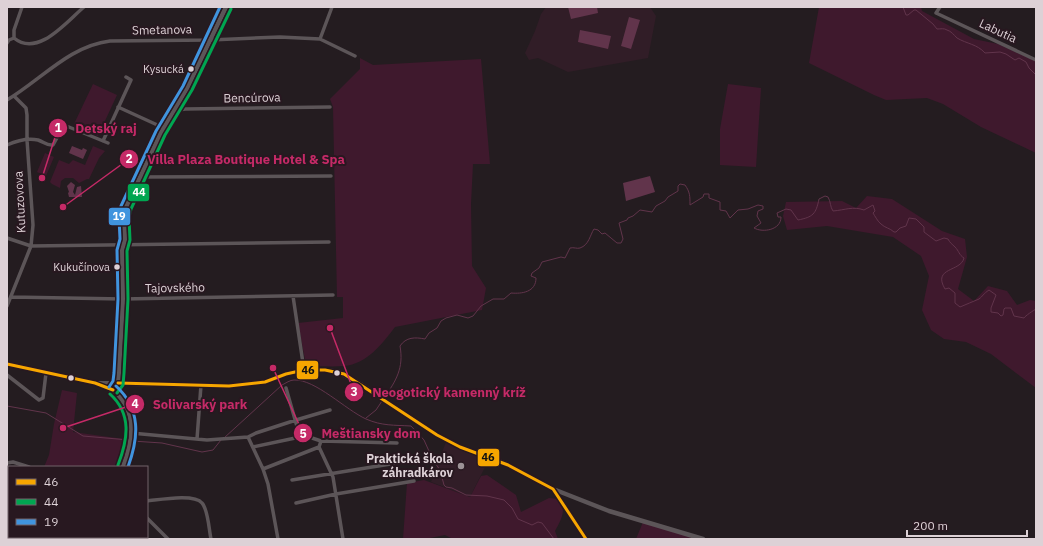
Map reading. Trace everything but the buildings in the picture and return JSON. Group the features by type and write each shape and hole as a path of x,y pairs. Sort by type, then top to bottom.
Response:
{"street":[{"path":"14,38 14,30 22,7"},
{"path":"14,38 20,43 30,44 50,37 84,7"},
{"path":"115,391 118,382 123,300 123,244 125,240 125,210 164,128 187,88 226,7"},
{"path":"320,40 332,7"},
{"name":"Labutia","path":"940,7 936,13 1036,60"},
{"path":"7,43 9,40 14,38"},
{"name":"Smetanova","path":"7,100 57,63 90,45 99,42 280,38 320,40 355,56"},
{"path":"103,141 131,80 126,77"},
{"name":"Kutuzovova","path":"7,306 31,246 33,225 26,108 14,96"},
{"path":"118,106 164,128"},
{"name":"Bencúrova","path":"173,111 193,109 330,107"},
{"path":"7,145 18,140 38,140 49,146 53,145 64,125 108,143"},
{"path":"140,177 331,176"},
{"path":"7,238 31,246 329,242"},
{"name":"Tajovského","path":"11,297 123,300 333,295"},
{"path":"292,296 304,370"},
{"path":"7,364 95,383 115,391 128,408 130,415 130,448 123,466"},
{"path":"95,383 118,382 123,384 229,386 265,382 286,374 304,370 325,370 344,374 437,435 460,448 504,463 553,489 609,511 703,539"},
{"path":"7,375 37,400 41,400 43,398 46,373"},
{"path":"197,439 201,385"},
{"path":"286,388 300,437"},
{"path":"131,435 220,440 248,437 256,433 330,410"},
{"path":"248,437 263,468 268,484 278,539"},
{"path":"253,447 300,437 309,437 321,442 397,444"},
{"path":"321,442 319,447 333,476 343,539"},
{"path":"263,468 319,447"},
{"path":"292,480 409,461"},
{"path":"7,463 13,462 26,466"},
{"path":"296,503 336,494 414,481"},
{"path":"553,489 586,539"},
{"path":"148,501 185,498 197,499 202,502 205,509 211,539"},
{"path":"148,519 168,539"}],"shaded area":[{"path":"546,7 650,7 656,16 648,58 568,72 538,58 529,60 525,53 541,14"},
{"path":"568,7 597,7 598,13 571,19"},
{"path":"819,7 921,7 922,11 974,39 998,44 1036,61 1036,153 981,127 943,104 927,98 886,100 809,63"},
{"path":"629,17 640,20 631,49 621,46"},
{"path":"580,30 611,36 608,49 578,42"},
{"path":"360,58 373,65 481,59 490,164 473,164 471,204 472,266 486,288 482,310 395,327 373,352 360,361 352,364 344,366 309,366 306,365 298,323 343,318 343,297 337,297 333,107 330,99 360,69"},
{"path":"93,84 117,95 98,136 74,124"},
{"path":"728,84 761,88 756,167 720,165 720,129"},
{"path":"72,146 82,150 83,148 87,150 83,159 69,153"},
{"path":"93,146 105,151 99,158 89,179 79,183 73,178 65,178 61,181 60,188 50,182 59,160 69,164 73,160 85,165"},
{"path":"45,153 54,157 46,176 37,172"},
{"path":"650,176 655,192 626,201 623,183"},
{"path":"71,182 75,185 73,192 75,195 77,187 81,186 82,197 69,197 67,186"},
{"path":"867,196 892,199 942,231 965,239 967,257 958,289 974,301 988,286 1007,291 1017,305 1030,300 1036,301 1036,388 991,354 966,342 944,339 931,330 922,310 929,276 921,256 893,237 827,226 787,230 783,216 786,202 842,201 856,208"},
{"path":"62,390 77,393 73,432 131,440 130,460 127,466 44,466 49,455"},
{"name":"Praktická škola záhradkárov","path":"447,439 458,445 490,457 470,497 431,482"},
{"path":"487,475 516,495 521,512 549,498 559,499 563,511 555,531 558,539 453,539 445,535 425,539 403,539 407,483 424,480 470,497 481,476"},
{"path":"643,522 703,539 636,539"}],"waterway":[{"path":"903,7 906,15 916,10 937,29 944,29 985,53 1000,52 1015,60 1019,58 1026,62 1029,68 1036,75"},
{"path":"384,398 392,386 400,368 400,346 402,343 408,339 425,339 429,333 437,328 441,321 446,318 457,315 468,318 473,316 481,306 493,299 504,299 511,293 528,291 534,286 535,283 536,278 531,276 532,273 539,268 542,262 561,257 565,258 570,248 583,247 594,229 598,230 602,234 605,233 617,243 621,243 623,239 619,223 627,220 640,210 652,212 656,206 678,191 678,186 680,184 685,185 688,190 690,205 703,197 704,194 709,194 709,198 720,202 720,210 726,211 730,218 738,210 748,209 758,205 763,206 763,209 758,211 757,216 761,223 754,228 762,230 775,228 781,217 778,217 777,213 786,209 791,210 798,220 807,218 813,214 817,208 819,199 825,196 828,197 833,211 853,208 864,210 873,205 875,211 873,213 879,222 894,232 906,226 909,218 916,219 924,227 924,232 936,241 944,238 948,239 964,258 958,266 948,270 942,277 942,282 945,289 949,288 955,293 955,303 960,307 979,299 989,290 996,295 991,312 998,313 1001,316 1003,315 1005,308 1011,308 1014,316 1024,318 1036,309"},
{"path":"224,438 282,385 292,380 302,381 311,384 366,419 383,424 411,426 424,440 433,460 440,470 444,485 446,487 452,488 466,495 487,496 504,500 512,508 518,519 532,525 538,522 542,523 554,539"},
{"path":"366,418 376,410 382,401"},
{"path":"7,406 46,413 83,436 129,440"},
{"path":"132,441 162,443 202,452 213,450 221,440"}],"transit line":[{"name":"19","path":"109,387 113,381 114,373 118,299 117,250 120,239 119,218 121,206 156,131 183,86 220,7"},
{"name":"44","path":"117,393 123,385 124,373 128,299 127,251 130,240 129,218 131,209 165,135 192,90 231,9"},
{"name":"46","path":"7,364 95,383 113,390"},
{"name":"46","path":"118,383 229,386 265,382 286,374 304,370 325,370 344,374 437,435 460,447 508,465 553,489 586,539"},
{"name":"19","path":"116,386 130,404 136,424 136,434 132,456 128,466"},
{"name":"44","path":"110,394 117,402 125,418 126,436 118,465"}],"place":[{"name":"Kysucká","path":"191,69"},
{"name":"Detský raj","path":"42,178"},
{"name":"Villa Plaza Boutique Hotel & Spa","path":"63,207"},
{"name":"Kukučínova","path":"117,267"},
{"name":"Neogotický kamenný kríž","path":"330,328"},
{"name":"Meštiansky dom","path":"273,368"},
{"name":"Solivarský park","path":"63,428"},
{"name":"Praktická škola záhradkárov","path":"461,466"}]}
